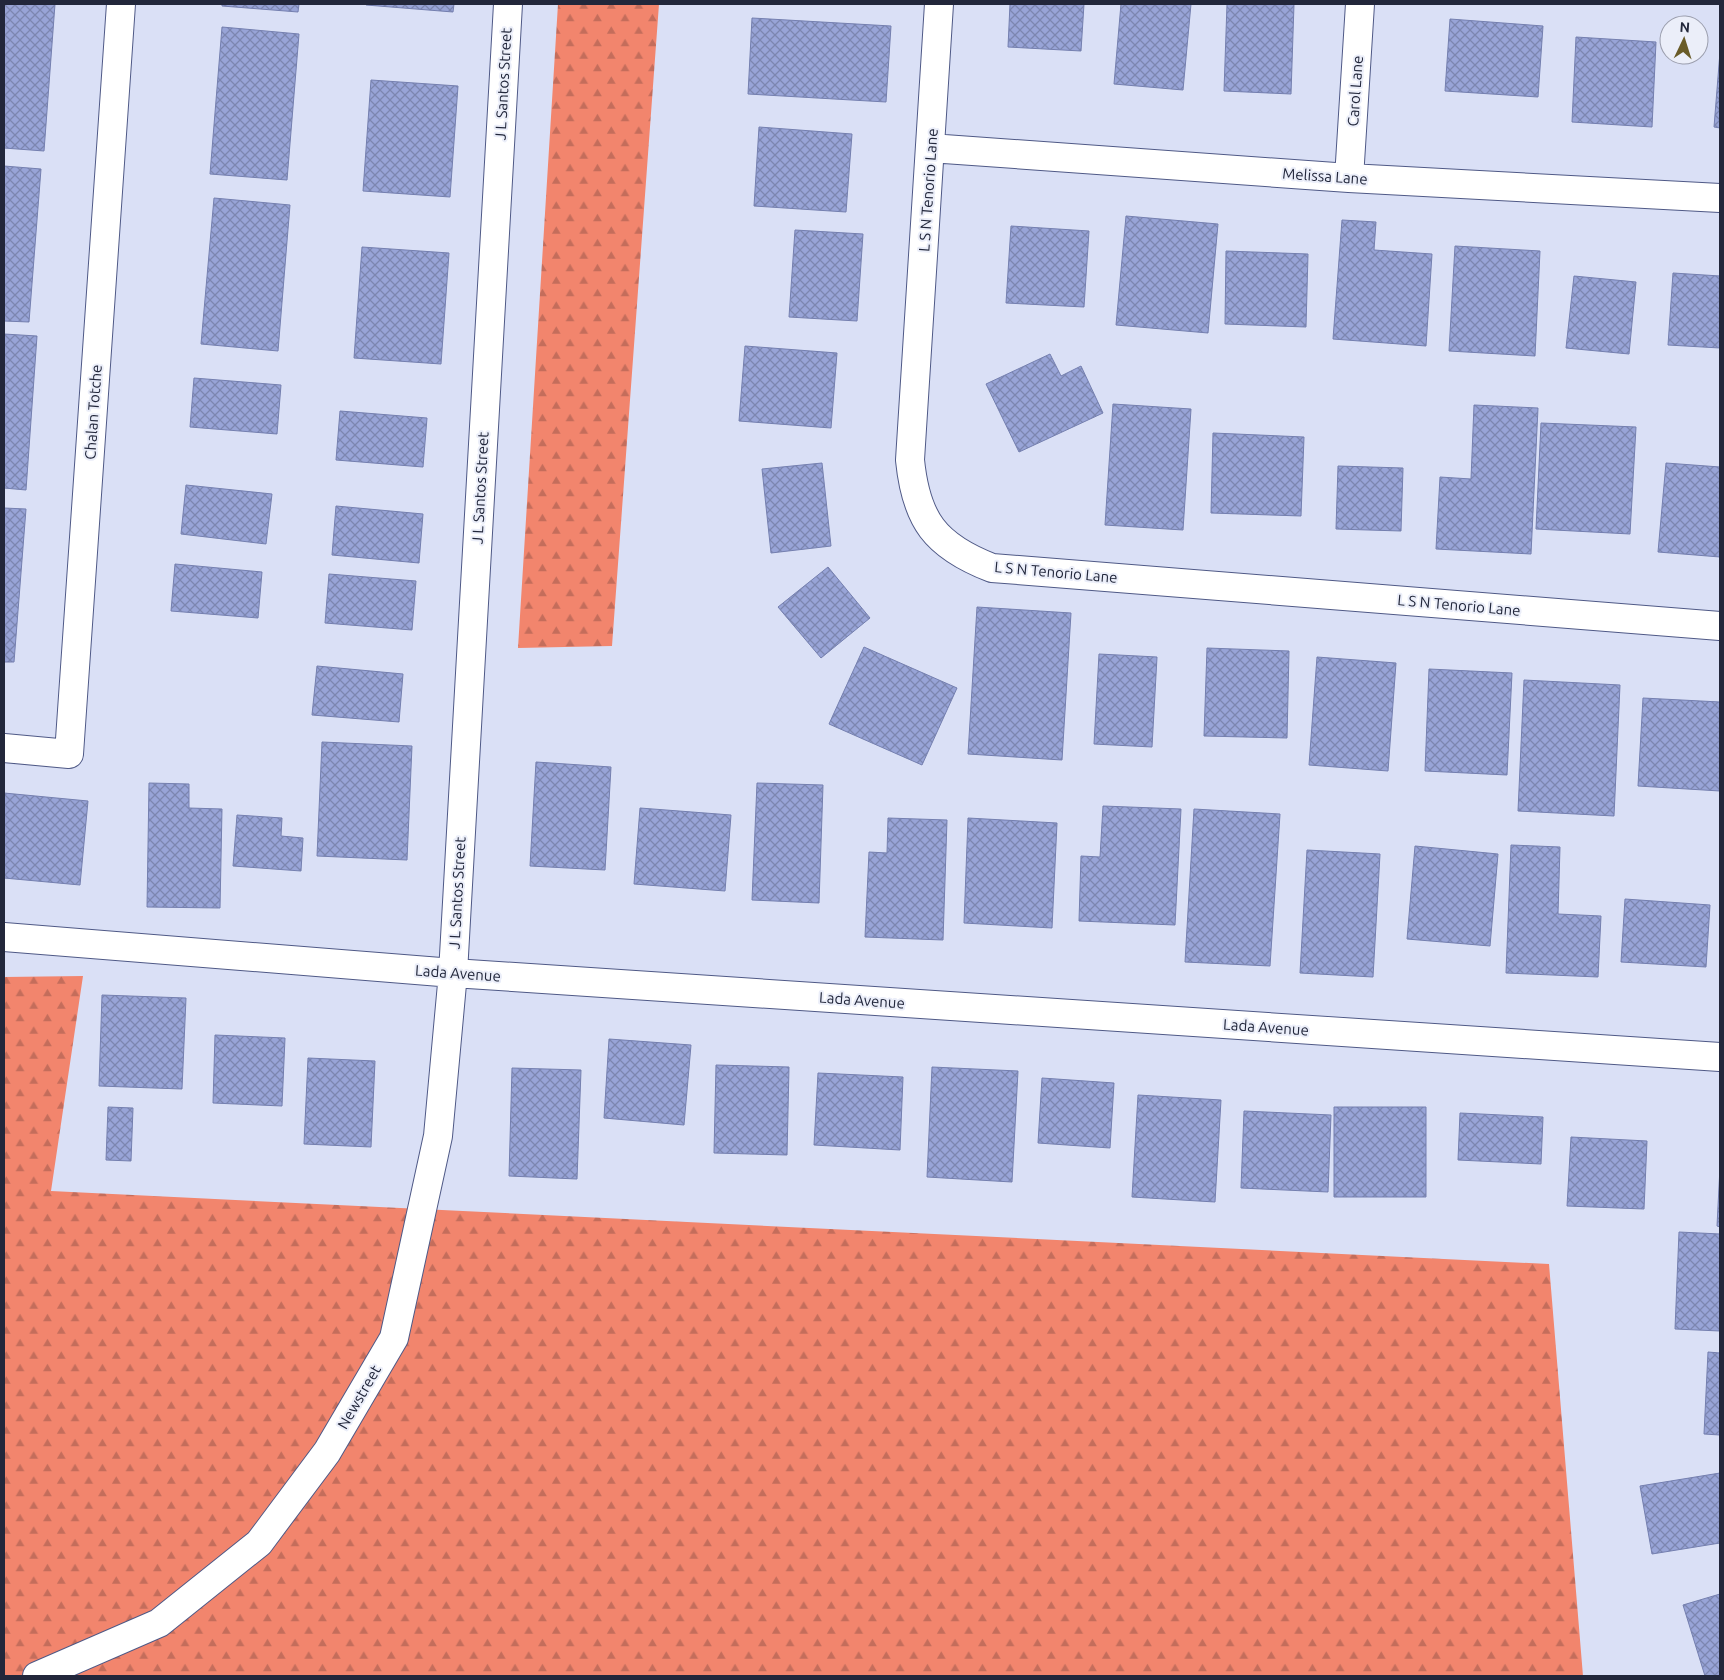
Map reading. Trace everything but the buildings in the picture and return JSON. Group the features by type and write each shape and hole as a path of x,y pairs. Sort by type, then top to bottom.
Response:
{"street":[{"name":"Chalan Totche","path":"4,748 70,754 121,4"},
{"name":"J L Santos Street","path":"453,973 508,4"},
{"name":"L S N Tenorio Lane","path":"939,4 910,460 913,489 923,516 941,539 964,557 992,568 1720,626"},
{"name":"Carol Lane","path":"1349,178 1360,4"},
{"name":"Melissa Lane","path":"930,148 1349,178 1720,198"},
{"name":"Lada Avenue","path":"4,937 453,973 1720,1057"},
{"name":"Newstreet","path":"37,1676 159,1623 259,1542 327,1452 394,1338 438,1136 453,973"}],"green space":[{"path":"558,4 659,4 612,646 518,648"},
{"path":"83,976 51,1191 1549,1264 1583,1676 4,1676 4,977"}]}
